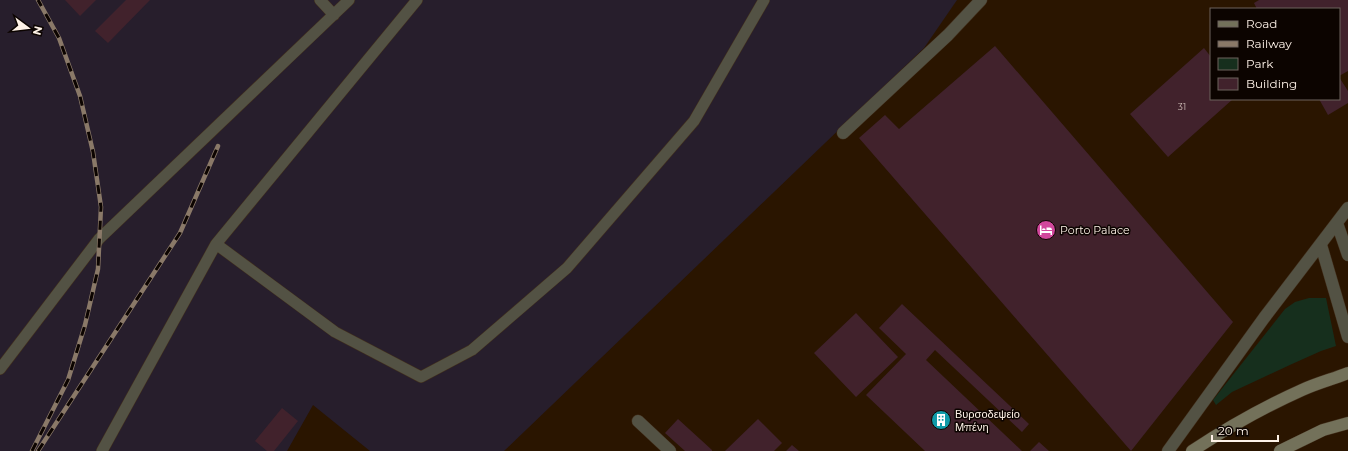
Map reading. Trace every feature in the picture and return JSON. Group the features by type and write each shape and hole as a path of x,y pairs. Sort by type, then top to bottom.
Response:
{"main road":[{"path":"1192,451 1266,407 1303,389 1348,373"},
{"path":"1280,451 1323,430 1348,423"}],"street":[{"path":"843,133 948,35 981,0"},
{"path":"1168,451 1264,318 1348,208"},
{"path":"1337,223 1348,255"},
{"path":"1321,244 1348,337"},
{"path":"638,421 670,451"}],"lane":[{"path":"320,0 334,15"},
{"path":"0,369 99,239 349,0"},
{"path":"102,451 216,244 417,0"},
{"path":"216,244 335,332 421,377 472,350 567,268 694,121 764,0"}],"shaded area":[{"path":"0,0 957,0 924,48 504,451 370,451 313,405 287,451 0,451"}],"green space":[{"path":"1309,298 1326,298 1336,346 1321,351 1232,392 1216,405 1213,400 1285,309 1295,302"}],"building":[{"path":"65,0 96,0 80,16"},
{"path":"126,0 150,0 108,43 95,31"},
{"path":"1259,0 1348,0 1348,71 1340,75 1340,8 1256,8 1254,3"},
{"name":"Porto Palace","path":"995,46 1233,322 1131,451 859,138 885,115 899,129"},
{"path":"1204,48 1210,56 1210,100 1232,100 1168,157 1130,114"},
{"path":"1340,79 1348,91 1348,103 1328,115 1320,100 1340,100"},
{"name":"Βυρσοδεψείο Μπένη","path":"902,304 1029,424 1022,432 935,350 926,360 1022,451 925,451 866,395 906,354 879,328"},
{"path":"856,313 898,357 856,397 814,353"},
{"path":"282,408 298,421 274,451 267,451 255,441"},
{"path":"678,419 712,451 685,451 665,433"},
{"path":"758,419 782,443 774,451 725,451"},
{"path":"1039,442 1049,451 1030,451"},
{"path":"792,445 799,451 786,451"}],"railway":[{"path":"32,451 68,380 85,325 98,269 101,207 93,152 80,96 59,38 38,0"},
{"path":"38,451 180,233 218,146"}],"place":[{"name":"Porto Palace","path":"1046,230"},
{"name":"Βυρσοδεψείο Μπένη","path":"941,420"}]}
